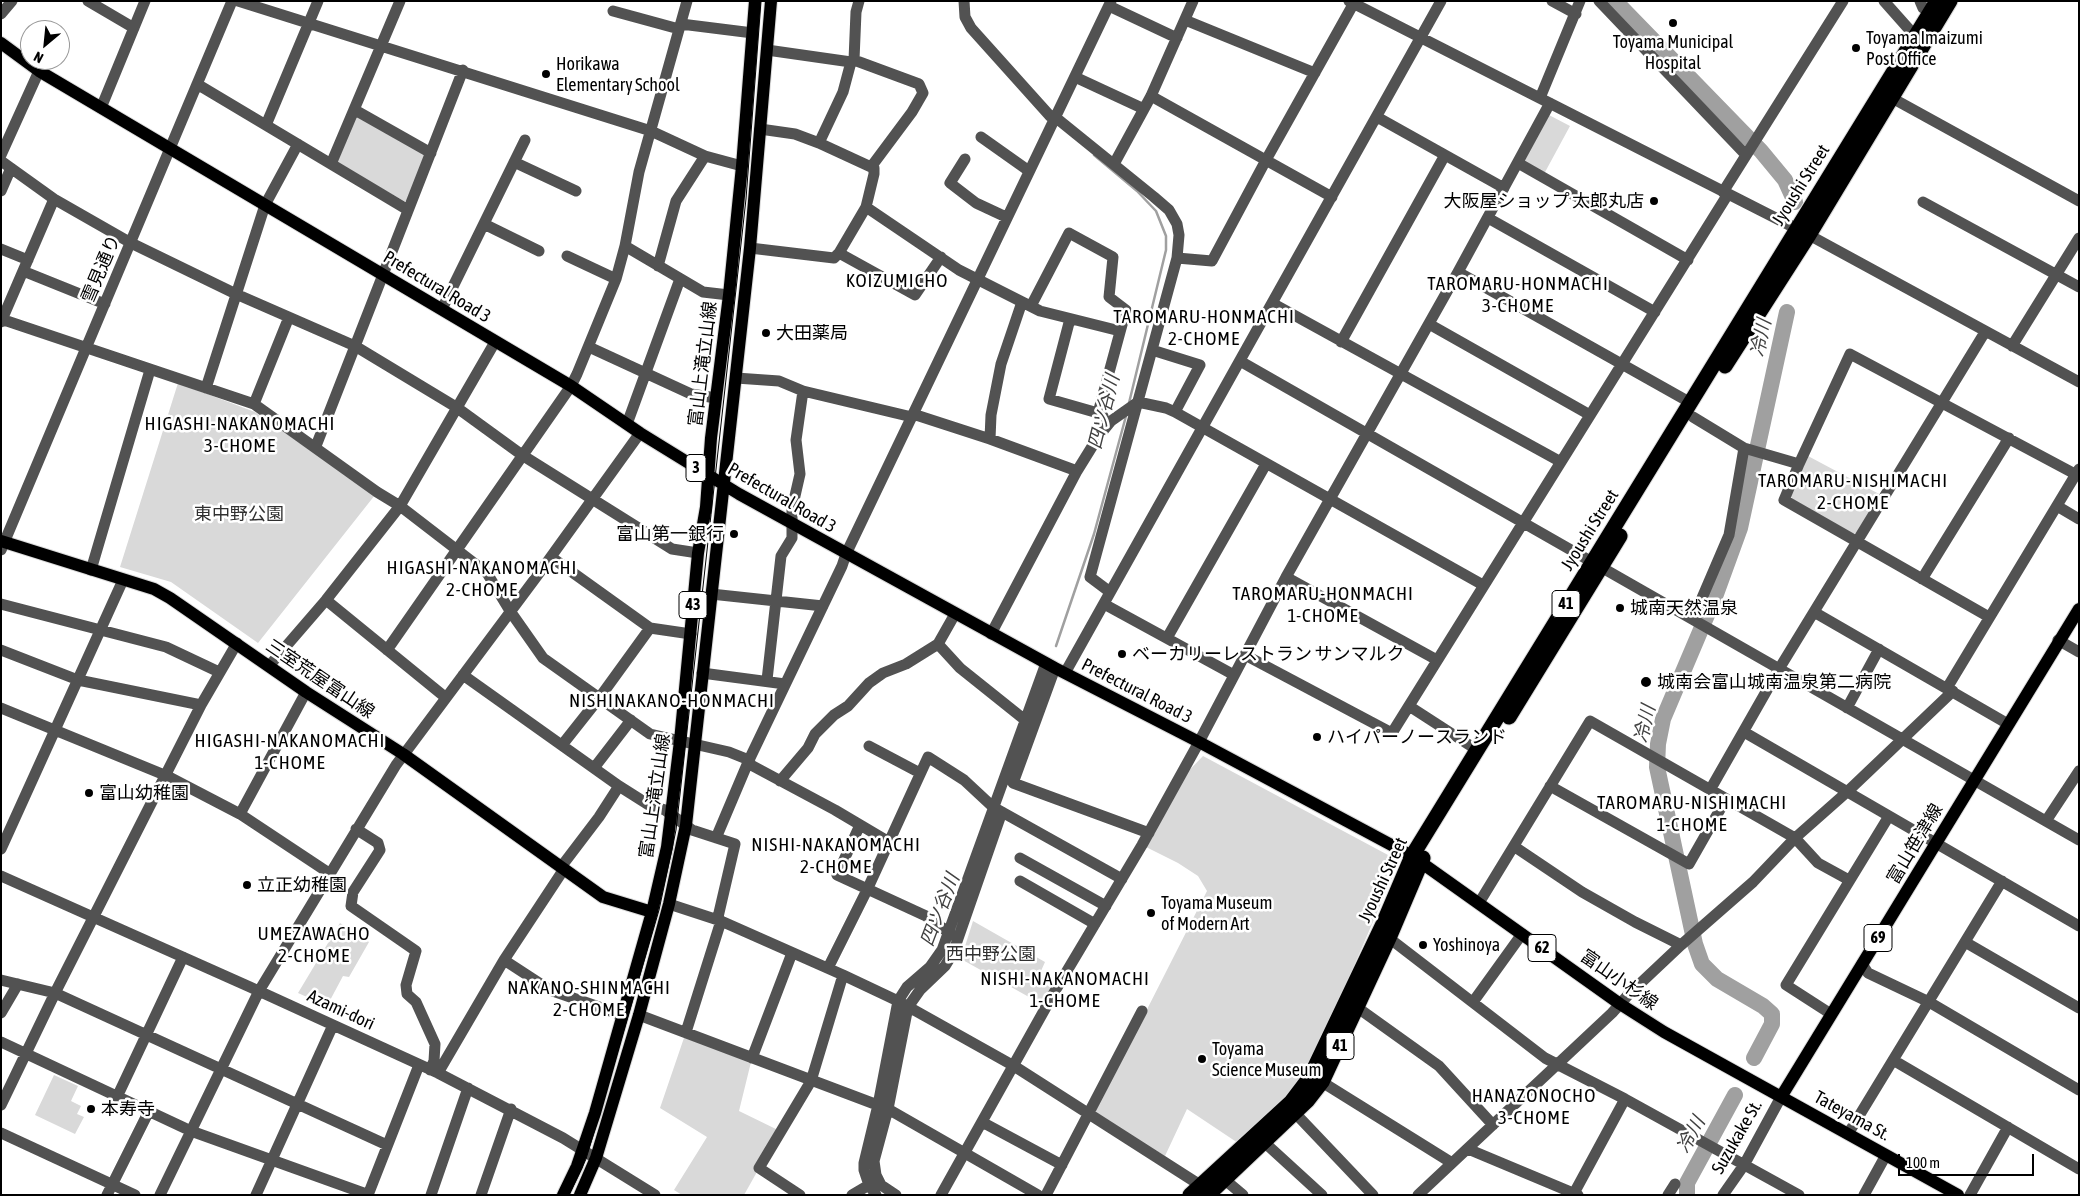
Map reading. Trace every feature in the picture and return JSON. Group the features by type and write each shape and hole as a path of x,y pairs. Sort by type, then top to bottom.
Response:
{"highway":[{"name":"Jyoushi Street","path":"1802,232 1892,98 1950,1"},
{"name":"Jyoushi Street","path":"1199,1192 1224,1179 1295,1113 1322,1082 1389,938 1416,859 1802,232 1916,36 1929,5"},
{"name":"Jyoushi Street","path":"1199,1192 1290,1102 1310,1077 1416,859 1477,750 1597,564"}],"main road":[{"name":"富山上滝立山線","path":"563,1195 583,1150 662,873 680,741 698,553 706,507 716,398 729,295 742,166 755,1"},
{"name":"富山上滝立山線","path":"580,1195 596,1158 639,1015 669,904 686,825 750,248 771,1"},
{"name":"Prefectural Road 3","path":"1,43 39,72 571,386 640,433 724,485 991,634 1199,742 1416,859"},
{"name":"三室荒屋富山線","path":"2,544 123,580 154,590 170,598 306,692 403,754 603,897 652,912"},
{"name":"富山笹津線","path":"1781,1097 2058,640 2079,609"},
{"name":"富山小杉線","path":"1416,859 1620,1004 1664,1032 1781,1097"},
{"name":"Tateyama St.","path":"1781,1097 1956,1194"}],"street":[{"path":"1,14 12,1"},
{"path":"88,1 134,28"},
{"path":"101,108 146,1"},
{"name":"雪見通り","path":"2,544 232,1"},
{"path":"238,1 463,70 651,131 705,156 742,166"},
{"path":"266,125 318,1"},
{"path":"331,164 400,1"},
{"path":"387,650 571,386 616,279 625,246 639,172 688,1"},
{"path":"819,143 843,92 852,61 856,12 860,1"},
{"path":"964,1 965,17 971,28 1050,116 1060,121 1169,210 1177,224 1179,235 1177,258 1090,577 1110,592"},
{"path":"1114,164 1151,96 1193,1"},
{"path":"903,1004 945,966 953,953 1025,720 1055,668 1104,604 1442,1"},
{"path":"1552,1 1576,14"},
{"path":"941,1195 1050,1000 1149,833 1286,577 1518,163 1545,101 1580,1"},
{"path":"1599,1 1746,155"},
{"path":"1245,655 1392,734 1483,585 1688,260 1746,155 1843,1"},
{"path":"1884,1 1916,36"},
{"path":"1177,258 1212,261 1353,2 1802,232 2079,382"},
{"path":"716,838 749,760 976,278 1110,4 1177,38"},
{"path":"613,11 680,27 753,33"},
{"path":"1185,20 1315,72"},
{"path":"767,50 852,61 919,84 923,93 912,112 871,167"},
{"path":"316,446 463,70"},
{"path":"1,155 39,72"},
{"path":"1075,77 1144,109"},
{"path":"197,84 408,210"},
{"path":"1151,96 1332,197"},
{"path":"1892,98 2079,201"},
{"path":"355,110 431,153"},
{"path":"1377,117 1504,188"},
{"path":"750,248 834,258 839,253 866,207 874,174 874,168 819,143 795,134 760,129"},
{"path":"981,137 1029,171"},
{"path":"442,310 525,140"},
{"path":"206,388 265,205 298,144"},
{"path":"1342,342 1446,155"},
{"path":"658,266 676,201 705,156"},
{"path":"965,159 950,183 976,203 1006,217"},
{"path":"1,161 54,199 131,243 236,294 355,346 456,407 522,455 672,549 698,553"},
{"path":"514,162 576,191"},
{"path":"1518,163 1688,260"},
{"path":"1,191 11,168"},
{"path":"54,199 2,320 254,404 316,446 377,492 400,506 487,573 510,611 544,658 650,734 729,752 749,760 751,765 889,842"},
{"path":"1923,202 2079,287"},
{"path":"866,207 976,278 1040,311 1120,331"},
{"path":"1488,218 1655,312"},
{"path":"484,224 540,251"},
{"path":"990,439 991,415 1001,364 1027,304 1069,233 1113,257 1109,297 1126,310 1098,413"},
{"path":"2012,346 2079,238"},
{"path":"625,246 703,292 729,295"},
{"path":"1,249 28,260"},
{"path":"839,253 914,295 941,257"},
{"path":"567,256 616,279"},
{"path":"23,271 105,304"},
{"path":"1458,272 1622,364 1692,410 1744,448 1799,464"},
{"path":"627,424 647,374 680,279"},
{"path":"1272,303 1561,462"},
{"path":"254,404 289,317"},
{"path":"1070,319 1048,399 1098,413 1111,421"},
{"path":"1429,324 1590,415"},
{"path":"1710,790 1779,669 1941,401 1985,332"},
{"path":"269,666 326,600 400,506 495,342"},
{"path":"589,347 691,394 716,398"},
{"path":"1152,350 1200,365 1175,412"},
{"path":"1418,1195 1681,944 1753,882 1795,838 1848,792 1902,740 1950,689 1989,617 2077,471 2009,438 1850,354 1784,500 1989,617"},
{"path":"1240,361 1524,521 1902,740 2079,840"},
{"path":"91,570 150,370"},
{"path":"736,378 779,381 803,391 912,416 916,415 990,439 1077,471"},
{"path":"767,680 781,556 792,538 792,509 800,474 796,440 803,391"},
{"path":"991,634 1077,471 1098,437 1111,421 1138,402 1166,408 1175,412 1483,585"},
{"path":"160,1195 259,991 403,754 640,433"},
{"path":"1922,579 2009,438"},
{"path":"1700,623 1729,535 1744,448"},
{"path":"1167,638 1266,464"},
{"path":"2057,506 2079,519"},
{"path":"551,556 650,628 690,634"},
{"path":"1286,577 1437,660"},
{"path":"1,849 123,580"},
{"path":"712,594 823,606"},
{"path":"326,600 445,697"},
{"path":"1,604 166,647 219,672"},
{"path":"1104,604 1234,675"},
{"path":"1814,612 2008,724"},
{"path":"780,781 808,748 815,734 834,715 848,706 869,683 883,673 906,664 938,644 955,614"},
{"path":"562,745 600,697 650,628"},
{"path":"2058,640 2079,652"},
{"path":"1,1105 94,916 219,672 237,643"},
{"path":"938,644 960,668 1025,720"},
{"path":"1847,708 1879,649"},
{"path":"1,650 78,680 202,705"},
{"path":"1055,668 1013,783 1149,833"},
{"path":"702,673 767,680 785,684"},
{"path":"463,675 619,786 649,805 665,810 692,830 735,844 718,917 721,922 686,1032"},
{"path":"240,814 306,692"},
{"path":"1409,706 1477,750"},
{"path":"1,708 167,776 240,814 329,873"},
{"path":"594,768 631,720"},
{"path":"1479,903 1590,721 1795,838 1818,863 1850,880"},
{"path":"1744,732 2079,926"},
{"path":"869,746 920,772"},
{"path":"828,968 867,890 928,758 964,780 998,810 1122,879"},
{"path":"2046,822 2079,770"},
{"path":"434,1072 563,868 619,786"},
{"path":"1550,786 1689,864 1726,799"},
{"path":"896,1195 881,1185 874,1165 883,1107 907,987 936,959 998,810"},
{"path":"1831,1014 1786,985 1889,816"},
{"path":"860,825 837,875 926,916 958,940"},
{"path":"356,829 378,843 380,850 353,892 351,906 416,951 406,985 408,994 416,1002 435,1044 434,1072"},
{"path":"1514,847 1582,892 1635,922 1681,944"},
{"path":"1020,858 1106,906"},
{"name":"Azami-dori","path":"1,876 94,916 468,1088 583,1150 655,1195"},
{"path":"1020,881 1095,924"},
{"path":"1848,1134 2002,881"},
{"path":"669,904 721,922 844,975 903,1004 1014,1066 1089,1115 1199,1192"},
{"path":"1473,1002 1522,934"},
{"path":"1389,938 1545,1058 1625,1099 1744,1165 1778,1190 1799,1195"},
{"path":"1965,942 2079,1008"},
{"path":"752,1058 792,953"},
{"path":"117,1097 183,957"},
{"path":"504,960 550,990 622,1015"},
{"path":"1862,964 1868,973 1929,1002 2079,1090"},
{"path":"800,1195 759,1168 812,1080 844,975"},
{"path":"1,980 55,993 387,1145"},
{"path":"1,1012 18,984"},
{"path":"1358,1008 1439,1066 1492,1125"},
{"path":"1046,1195 1142,1011"},
{"path":"639,1015 883,1107 1038,1195"},
{"path":"256,1195 333,1025"},
{"path":"1,1042 191,1131 369,1195 419,1065"},
{"path":"1893,1060 2079,1169"},
{"path":"1322,1082 1452,1163"},
{"path":"432,1195 468,1088"},
{"name":"Suzukake St.","path":"1723,1195 1744,1165 1781,1097"},
{"path":"1468,1149 1575,1194 1625,1099"},
{"path":"852,1195 872,1190 864,1170 864,1163 883,1107"},
{"path":"481,1195 511,1110"},
{"path":"109,1189 149,1111"},
{"path":"1295,1113 1374,1195"},
{"path":"982,1122 1062,1165"},
{"path":"1970,1195 2008,1127"},
{"path":"1,1133 109,1189 135,1195"},
{"path":"1264,1142 1322,1195"},
{"path":"1864,1195 1886,1155"},
{"path":"1224,1179 1243,1195"},
{"path":"1668,1195 1675,1184"}],"green space":[{"path":"360,115 423,152 425,157 408,201 404,201 337,163 356,117"},
{"path":"1549,115 1570,126 1544,174 1523,163"},
{"name":"東中野公園","path":"178,383 255,412 375,495 258,643 171,582 120,567"},
{"path":"1808,456 1881,495 1857,533 1853,534 1792,499 1790,494"},
{"path":"1203,756 1388,855 1395,871 1331,1019 1304,1073 1286,1099 1238,1143 1187,1109 1165,1156 1096,1115 1096,1110 1207,891 1198,876 1178,863 1142,845 1176,784"},
{"name":"西中野公園","path":"973,921 1045,962 1037,980 1056,990 1045,1006 961,959"},
{"path":"340,923 369,942 349,977 343,976 327,1006 298,993"},
{"path":"686,1032 752,1058 739,1111 780,1131 744,1195 682,1195 674,1190 707,1137 660,1108"},
{"path":"54,1075 78,1086 71,1101 81,1106 77,1114 84,1117 75,1134 35,1115"}],"waterway":[{"name":"冷川","path":"1615,1 1761,151 1785,180 1795,202"},
{"name":"四ツ谷川","path":"1094,155 1137,191 1156,211 1166,236 1166,250 1129,403"},
{"name":"冷川","path":"1754,1058 1772,1024 1772,1014 1763,1006 1717,979 1702,964 1695,944 1657,767 1658,744 1663,719 1716,594 1740,528 1787,312"},
{"name":"四ツ谷川","path":"1056,646 1094,534 1126,416"},
{"name":"冷川","path":"1687,1195 1687,1183 1735,1095"}],"tram line":[{"path":"569,1195 586,1159 594,1132 659,910 676,830 746,199 761,1"}],"place":[{"name":"Toyama Municipal Hospital","path":"1673,23"},
{"name":"Toyama Imaizumi Post Office","path":"1856,48"},
{"name":"Horikawa Elementary School","path":"546,74"},
{"name":"大阪屋ショップ 太郎丸店","path":"1654,201"},
{"name":"大田薬局","path":"766,333"},
{"name":"富山第一銀行","path":"734,534"},
{"name":"城南天然温泉","path":"1620,608"},
{"name":"ベーカリーレストラン サンマルク","path":"1122,654"},
{"name":"城南会富山城南温泉第二病院","path":"1646,682"},
{"name":"ハイパーノースランド","path":"1317,737"},
{"name":"富山幼稚園","path":"89,793"},
{"name":"立正幼稚園","path":"247,885"},
{"name":"Toyama Museum of Modern Art","path":"1151,913"},
{"name":"Yoshinoya","path":"1423,945"},
{"name":"Toyama Science Museum","path":"1202,1059"},
{"name":"本寿寺","path":"91,1109"}],"district":[{"name":"KOIZUMICHO","path":"897,281"},
{"name":"TAROMARU-HONMACHI 3-CHOME","path":"1518,295"},
{"name":"TAROMARU-HONMACHI 2-CHOME","path":"1204,328"},
{"name":"HIGASHI-NAKANOMACHI 3-CHOME","path":"240,435"},
{"name":"TAROMARU-NISHIMACHI 2-CHOME","path":"1853,492"},
{"name":"HIGASHI-NAKANOMACHI 2-CHOME","path":"482,579"},
{"name":"TAROMARU-HONMACHI 1-CHOME","path":"1323,605"},
{"name":"NISHINAKANO-HONMACHI","path":"672,701"},
{"name":"HIGASHI-NAKANOMACHI 1-CHOME","path":"290,752"},
{"name":"TAROMARU-NISHIMACHI 1-CHOME","path":"1692,814"},
{"name":"NISHI-NAKANOMACHI 2-CHOME","path":"836,856"},
{"name":"UMEZAWACHO 2-CHOME","path":"314,945"},
{"name":"NISHI-NAKANOMACHI 1-CHOME","path":"1065,990"},
{"name":"NAKANO-SHINMACHI 2-CHOME","path":"589,999"},
{"name":"HANAZONOCHO 3-CHOME","path":"1534,1107"}]}
